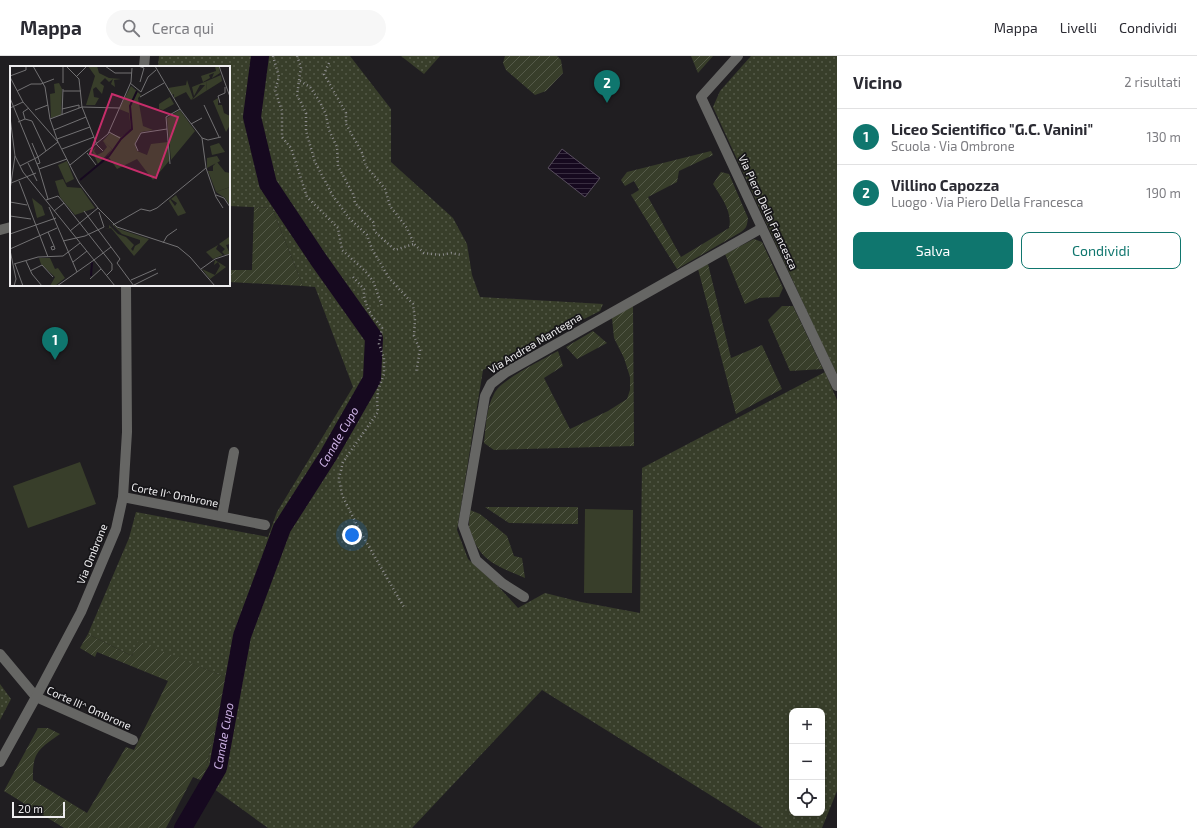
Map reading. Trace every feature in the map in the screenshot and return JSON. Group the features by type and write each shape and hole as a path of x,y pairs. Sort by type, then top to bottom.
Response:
{"street":[{"name":"Via Piero Della Francesca","path":"738,56 701,97 837,386"},
{"path":"0,230 10,227"},
{"name":"Via Andrea Mantegna","path":"524,597 502,583 476,560 463,525 486,396 491,384 505,373 762,228"},
{"name":"Via Ombrone","path":"0,762 81,612 116,529 123,497 127,432 126,286"},
{"name":"Corte II^ Ombrone","path":"222,516 234,452"},
{"name":"Corte II^ Ombrone","path":"123,497 265,525"},
{"path":"0,654 36,697"},
{"name":"Corte III^ Ombrone","path":"36,697 133,740"}],"path":[{"path":"273,56 279,77 275,90 282,111 282,137 291,148 307,198 338,228 342,250 365,271 373,281 382,306"},
{"path":"297,56 301,67 298,95 306,113 306,131 315,162 333,196 349,218 367,235 372,249 389,278 413,304 415,320 414,336 420,350 416,373"},
{"path":"329,63 324,74 346,113 346,124 362,152 366,166 385,189 390,206 407,228 414,244 424,254 441,255 452,253 462,255"},
{"path":"300,81 310,87 320,102 326,115 329,130 337,147 338,166 354,196 355,203 374,223 374,231 395,250 414,244"},
{"path":"353,277 364,289 363,296 373,316 382,328 379,344 384,358 384,374 378,390 378,412 343,462 339,478 342,495 360,532 405,609"}],"green space":[{"name":"Canale Cupo","path":"159,56 350,56 391,109 391,162 453,218 467,244 472,275 480,297 603,304 600,311 483,370 457,530 468,559 498,586 518,608 545,593 581,602 640,613 642,468 825,372 837,400 837,791 822,828 763,828 542,690 412,828 268,828 203,781 227,678 138,642 132,656 88,634 129,538 136,512 268,537 277,512 353,387 315,287 303,286 272,208 230,206 230,66 158,66"},
{"path":"401,56 440,56 424,74"},
{"path":"505,56 557,56 561,60 563,73 546,91 535,95 506,70 503,63"},
{"path":"691,56 713,56 698,73"},
{"path":"751,56 837,56 837,374 713,107 720,91"},
{"path":"711,151 713,155 679,171 677,182 648,197 681,257 729,228 730,222 728,210 713,184 721,172 729,174 748,218 746,228 677,269 631,195 639,190 634,181 625,186 621,180 627,172"},
{"path":"254,207 272,208 303,286 230,282 230,270 252,270"},
{"path":"754,239 762,242 783,288 779,297 759,298 745,304 725,254"},
{"path":"708,264 731,358 762,345 782,389 736,414 698,269"},
{"path":"633,306 634,446 494,450 484,443 489,405 498,388 513,376 558,351 563,366 544,378 570,429 608,411 627,399 630,390 630,377 624,358 614,338 612,318"},
{"path":"782,306 793,306 823,369 790,371 768,320"},
{"path":"593,331 607,343 577,359 566,347"},
{"path":"80,462 96,504 28,528 13,486"},
{"path":"485,507 578,507 578,524 509,523"},
{"path":"585,509 633,510 632,593 584,593"},
{"path":"470,510 480,514 507,536 514,556 522,558 525,578 494,564 482,553 469,529"},
{"path":"88,634 132,656 138,641 227,678 203,781 193,777 166,828 64,828 4,791 38,728 48,728 60,734 38,752 34,763 33,780 87,813 126,747 134,750 168,681 97,652 95,657 80,648"},
{"path":"0,684 11,699 0,720"}],"shaded area":[{"path":"562,149 600,178 585,197 548,168"}],"waterway":[{"name":"Canale Cupo","path":"183,828 218,768 242,636 282,528 328,456 372,379 374,338 318,259 268,184 252,117 260,56"}],"place":[{"name":"Villino Capozza","path":"607,103"},
{"name":"Liceo Scientifico \"G.C. Vanini\"","path":"55,360"}]}
